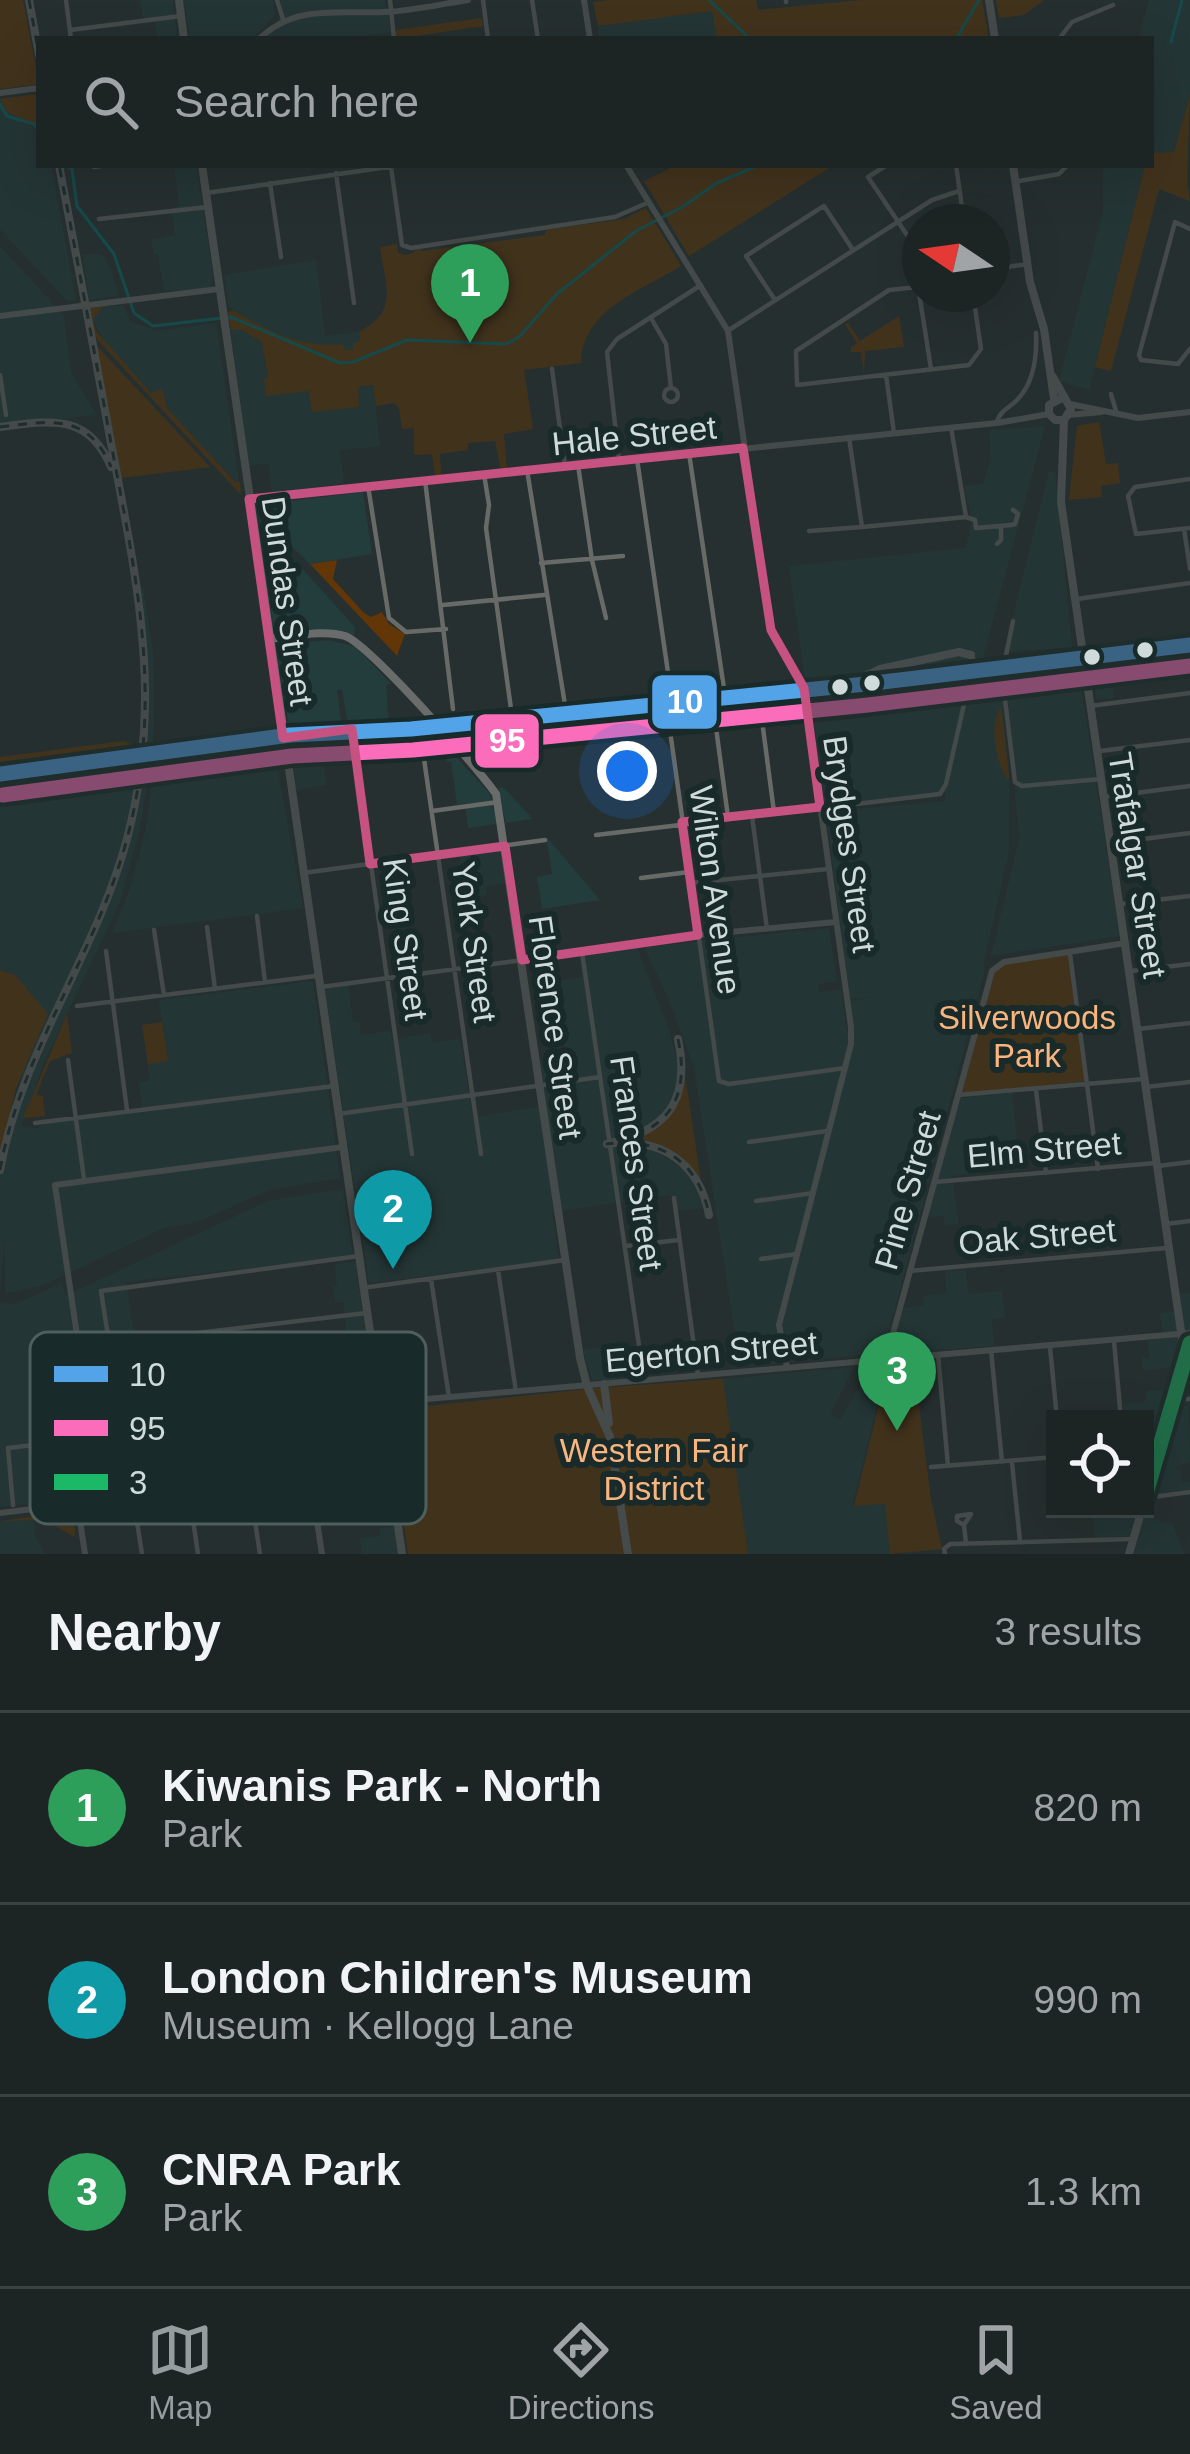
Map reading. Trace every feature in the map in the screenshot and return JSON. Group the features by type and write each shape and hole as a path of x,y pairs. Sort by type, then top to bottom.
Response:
{"main road":[{"path":"179,0 184,36"},
{"path":"989,0 995,36"},
{"name":"Dundas Street","path":"202,168 373,1332"},
{"name":"Trafalgar Street","path":"1014,168 1059,409 1064,449 1061,502 1169,1248 1186,1333 1185,1359"},
{"name":"Florence Street","path":"269,639 329,634 346,636 361,645 484,777 498,802 586,1386 610,1437 628,1554"},
{"path":"0,774 283,738 826,686 1190,645"},
{"path":"861,682 880,669 958,652 971,655"},
{"path":"861,682 967,692"},
{"path":"454,743 453,732 460,722"},
{"name":"Dundas Street","path":"365,1288 369,1332"},
{"path":"366,1313 372,1325"},
{"path":"1154,1466 1190,1342"},
{"path":"604,1384 610,1437"},
{"path":"1129,1554 1139,1518"},
{"name":"Dundas Street","path":"399,1524 404,1554"}],"street":[{"path":"66,0 70,35 181,16"},
{"path":"277,0 283,20"},
{"path":"390,0 394,36"},
{"path":"264,36 283,20 468,0"},
{"path":"483,0 488,36"},
{"path":"532,0 538,36"},
{"path":"584,0 590,36"},
{"path":"1061,36 1072,22 1113,5"},
{"path":"2,93 36,88"},
{"path":"206,193 380,168"},
{"path":"398,168 402,245 411,248 615,218 649,202"},
{"name":"Brydges Street","path":"628,168 728,331 772,630 804,688 851,1028 779,1325 783,1345"},
{"path":"882,168 868,177 902,227"},
{"path":"956,168 961,204"},
{"path":"1016,182 1059,174 1065,168"},
{"path":"336,173 354,303"},
{"path":"270,183 280,257"},
{"path":"728,331 942,194 959,191"},
{"path":"775,301 746,256 755,250 824,206 853,250"},
{"path":"99,219 208,207"},
{"path":"1190,229 1175,222 1139,355 1156,364 1176,364 1190,349"},
{"path":"1010,266 1028,264"},
{"path":"619,460 607,352 617,339 701,285"},
{"path":"902,288 890,290 796,351 797,385 969,364 981,349 976,312"},
{"path":"0,316 219,289"},
{"path":"922,312 932,371"},
{"path":"651,318 666,344 670,388"},
{"path":"997,423 1000,412 1022,396 1037,352 1036,333"},
{"path":"552,369 565,466"},
{"path":"0,375 6,415"},
{"path":"886,375 894,433"},
{"path":"1110,413 1113,398"},
{"name":"Hale Street","path":"249,499 997,423 1059,409 1138,418 1190,412"},
{"path":"951,427 966,517"},
{"path":"849,437 862,527"},
{"path":"689,453 725,695"},
{"name":"Wilton Avenue","path":"637,458 682,822 722,1084 844,1068"},
{"path":"578,465 606,618"},
{"path":"527,470 566,711"},
{"path":"484,474 489,505 486,528 512,716"},
{"path":"1190,479 1135,487 1128,496 1136,534 1187,529 1190,569"},
{"path":"424,480 453,709"},
{"path":"368,486 389,618 406,632 446,629"},
{"path":"976,528 1016,524 1018,514 1013,510"},
{"path":"809,530 966,517 975,520 976,539"},
{"path":"997,544 1001,526"},
{"path":"541,563 623,556"},
{"path":"1074,599 1190,583"},
{"path":"443,605 545,595"},
{"path":"1012,621 1003,675 1015,782 1022,786 1101,779"},
{"path":"596,835 940,794 967,692 971,655"},
{"path":"1090,706 1190,693"},
{"path":"712,697 728,817"},
{"path":"763,728 773,812"},
{"name":"King Street","path":"349,732 412,1154"},
{"name":"York Street","path":"425,739 422,745 481,1154"},
{"path":"1097,751 1190,740"},
{"path":"1104,797 1190,786"},
{"path":"432,811 498,802"},
{"path":"752,814 766,929"},
{"path":"1111,844 1190,833"},
{"path":"304,873 545,840"},
{"path":"691,883 829,869"},
{"path":"641,878 689,872"},
{"path":"1120,904 1190,896"},
{"path":"257,916 266,982"},
{"path":"320,987 698,935 836,922"},
{"path":"207,927 214,988"},
{"path":"154,931 164,995"},
{"path":"1098,1168 1069,951 1126,943"},
{"path":"106,951 127,1110"},
{"name":"Pine Street","path":"886,1359 996,966 1069,951"},
{"name":"Frances Street","path":"582,952 644,1380"},
{"path":"1131,971 1190,964"},
{"path":"77,1006 318,976"},
{"path":"1138,1029 1190,1023"},
{"path":"68,1060 84,1179"},
{"path":"338,1114 601,1077"},
{"path":"958,1095 1088,1084 1190,1082"},
{"path":"35,1123 334,1086"},
{"path":"1036,1088 1046,1173"},
{"path":"749,1142 829,1131"},
{"path":"78,1332 55,1185 343,1148"},
{"name":"Elm Street","path":"934,1182 1190,1162"},
{"path":"756,1201 813,1192"},
{"path":"674,1198 698,1376"},
{"path":"1166,1224 1190,1221"},
{"path":"625,1246 680,1240"},
{"name":"Oak Street","path":"909,1271 1169,1248"},
{"path":"761,1259 797,1254"},
{"path":"107,1332 101,1291 359,1257"},
{"path":"365,1288 565,1260"},
{"path":"498,1270 516,1392"},
{"path":"431,1279 448,1397"},
{"path":"208,1332 366,1313"},
{"name":"Egerton Street","path":"426,1399 1186,1333"},
{"path":"1113,1339 1120,1410"},
{"path":"783,1345 787,1367"},
{"path":"768,1369 777,1363 783,1345"},
{"path":"1050,1345 1056,1410"},
{"path":"991,1350 1002,1462"},
{"path":"938,1354 948,1466"},
{"path":"1174,1399 1190,1399"},
{"path":"14,1505 8,1448 30,1445"},
{"path":"1154,1449 1159,1449"},
{"path":"931,1467 1046,1458"},
{"path":"1012,1461 1020,1541"},
{"path":"1154,1496 1190,1492"},
{"path":"0,1514 30,1509"},
{"path":"80,1524 85,1554"},
{"path":"137,1524 142,1554"},
{"path":"193,1524 198,1554"},
{"path":"255,1524 260,1554"},
{"path":"317,1524 322,1554"},
{"path":"964,1525 965,1544"},
{"path":"946,1550 965,1544 1133,1539"},
{"path":"1075,1540 1077,1554"},
{"path":"994,1543 996,1554"}],"highlighted area":[{"path":"743,448 771,630 804,688 820,807 682,822 698,935 522,960 505,846 370,864 352,729 283,738 249,499"}],"shaded area":[{"path":"140,0 172,0 177,36 158,36 155,21 144,22"},
{"path":"184,0 273,0 275,15 255,36 190,36"},
{"path":"280,0 385,0 391,33 267,36 282,14"},
{"path":"1149,0 1190,0 1190,92 1174,152 1154,153 1154,36 1140,36"},
{"path":"713,11 717,36 599,36 598,26"},
{"path":"0,99 7,112 36,125 36,168 52,168 76,300 67,301 0,229"},
{"path":"174,168 196,168 213,277 210,288 164,291 151,240 175,235 172,208 179,206"},
{"path":"1103,168 1144,168 1089,390 1059,381 1103,212"},
{"path":"0,246 64,316 71,373 97,415 0,425"},
{"path":"101,254 119,295 89,300 83,255"},
{"path":"316,260 325,336 359,332 361,342 354,349 344,350 342,344 317,348 267,330 229,307 225,275"},
{"path":"104,306 124,306 130,321 156,331 216,323 239,481 105,343 93,319"},
{"path":"231,330 242,330 262,342 268,379 309,391 312,412 359,407 358,387 373,386 380,446 340,450 344,483 272,493 268,463 249,466"},
{"path":"1045,426 982,661 805,679 789,566 966,548 972,520 964,486 983,484 991,457 989,430"},
{"path":"1049,471 1055,472 1072,647 1004,652"},
{"path":"363,492 372,554 310,564 274,529 274,503"},
{"path":"260,522 355,627 354,635 331,630 274,633"},
{"path":"143,588 153,651 154,697 153,746 140,828 120,902 45,1060 21,1126 38,1129 143,1112 139,1082 149,1081 148,1064 168,1060 159,1000 313,981 340,1178 269,1190 197,1222 164,1228 41,1286 5,1293 5,1233 0,1292 0,1157 24,1066 15,975 0,970 0,785 134,769 137,778 142,690 133,590"},
{"path":"328,640 356,647 391,684 386,685 389,723 348,726 342,689 337,690 342,726 293,730 289,726 276,645"},
{"path":"1120,661 1123,679 1112,682 1114,698 1096,699 1093,664"},
{"path":"1078,669 1120,936 991,956 1019,840 1007,688"},
{"path":"1000,674 1009,778 1009,851 984,973 883,1353 740,1367 694,1067 644,947 829,928 837,981 818,984 819,992 841,990 847,1033 854,1034 850,1001 876,996 850,999 826,812 945,801 946,793 828,805 823,800 811,694"},
{"path":"347,738 352,761 324,766 326,785 296,790 293,746"},
{"path":"444,744 490,794 497,824 468,828 465,803 457,805"},
{"path":"274,750 303,908 112,933 145,833 154,766"},
{"path":"503,787 533,819 506,823 498,788"},
{"path":"546,836 600,900 542,909 537,877 552,874"},
{"path":"501,850 507,883 486,887 487,895 465,898 460,854"},
{"path":"637,948 680,1072 672,1099 653,1125 616,1140 616,1146 649,1148 684,1169 700,1192 704,1208 674,1211 671,1195 552,1212 559,1259 369,1283 325,990 348,985 353,1022 359,1022 361,1035 390,1031 392,1040 430,1033 432,1043 460,1039 473,1118 547,1105 541,1063 567,1059 555,981 582,977 579,955"},
{"path":"1012,1093 1020,1169 952,1176 959,1224 945,1225 943,1216 926,1217 961,1098"},
{"path":"343,1189 353,1256 126,1282 134,1332 30,1332 30,1503 0,1507 0,1303 16,1304 62,1283 65,1296 268,1201"},
{"path":"355,1262 365,1332 347,1332 343,1302 335,1302 335,1264"},
{"path":"966,1270 968,1294 1002,1291 1005,1318 992,1320 994,1346 892,1353 902,1308 923,1306 923,1296 946,1293 945,1271"},
{"path":"1190,1293 1190,1371 1179,1367 1143,1370 1142,1358 1149,1357 1148,1341 1164,1338 1160,1313 1181,1311 1180,1294"},
{"path":"612,1345 616,1380 592,1380 583,1350"},
{"path":"854,1367 830,1414 840,1420 857,1391 869,1382 883,1382 852,1506 885,1503 890,1554 748,1554 723,1379"},
{"path":"1171,1389 1154,1448 1154,1410 1123,1410 1123,1404 1145,1402 1147,1391"},
{"path":"1188,1406 1190,1462 1174,1467 1182,1482 1190,1482 1190,1489 1154,1494 1176,1407"},
{"path":"1093,1518 1134,1518 1129,1536 1096,1538"},
{"path":"1143,1518 1150,1518 1173,1525 1184,1554 1134,1554"},
{"path":"30,1519 46,1554 0,1554 0,1521"},
{"path":"395,1526 398,1554 362,1554 360,1538 380,1536 380,1529"}],"green space":[{"path":"0,0 23,0 36,84 0,89"},
{"path":"756,0 758,10 862,0 982,0 988,36 716,36 712,11 598,26 593,2"},
{"path":"996,0 1044,0 1024,15 999,18"},
{"path":"482,18 483,26 416,36 396,36 396,30"},
{"path":"36,94 36,125 7,112 0,99"},
{"path":"1190,94 1190,201 1159,189 1111,371 1095,367 1144,168 1154,168 1154,153 1174,152"},
{"path":"671,168 829,168 689,256 644,181"},
{"path":"646,208 681,266 602,316 591,329 581,363 524,370 533,429 504,434 507,469 501,470 495,441 468,443 468,450 440,454 441,476 435,475 432,454 414,455 414,428 402,429 399,408 394,403 376,406 373,385 358,387 359,407 312,412 309,391 266,396 262,342 242,330 231,330 228,312 233,310 286,337 353,349 353,343 360,341 359,332 385,306 380,247 397,244 398,253 408,255 421,248 545,235 546,230 624,219"},
{"path":"104,306 93,319 96,331 151,393 162,389 167,408 240,482 241,495 93,335 88,308"},
{"path":"899,316 904,347 865,351 864,373 861,352 851,352 857,343 845,324 860,341"},
{"path":"96,345 210,467 121,478"},
{"path":"1099,422 1106,464 1118,463 1120,483 1101,486 1102,497 1069,500 1077,426"},
{"path":"337,560 333,579 364,613 371,617 382,612 389,624 405,634 397,656 310,564"},
{"path":"1001,707 1009,776 1008,780 995,744"},
{"path":"124,741 135,746 135,751 0,767 0,757"},
{"name":"Silverwoods Park","path":"1069,951 1086,1081 959,1094 993,973 1005,962"},
{"path":"0,970 15,975 48,1014 16,1088 0,1157"},
{"path":"67,1014 72,1053 50,1061 36,1095 43,1096 45,1116 23,1118"},
{"path":"162,1022 168,1061 148,1064 142,1025"},
{"path":"684,1077 701,1182 672,1152 631,1140 666,1117"},
{"path":"913,1361 942,1549 890,1554 885,1504 854,1506 889,1364"},
{"name":"Western Fair District","path":"723,1379 748,1554 408,1554 404,1524 426,1524 426,1406"},
{"path":"51,1524 74,1524 75,1537"}],"waterway":[{"path":"709,0 747,36"},
{"path":"958,36 979,0"},
{"path":"1171,42 1182,0"},
{"path":"0,104 7,116 36,126"},
{"path":"70,168 77,206 114,254 134,313 153,326 231,317 340,363 407,340 506,344 519,337 558,293 636,231 752,168"}],"railway":[{"path":"29,0 36,38"},
{"path":"0,1170 24,1084 114,882 138,787 144,737 143,640 137,592 60,168"},
{"path":"0,427 51,423 79,429 102,449 111,467"},
{"path":"678,1039 681,1080 670,1110 645,1131 607,1144 644,1145 674,1157 696,1181 709,1215"}],"transit line":[{"name":"10","path":"0,774 290,735 411,729 866,684 1190,645"},
{"name":"95","path":"3,795 292,756 413,750 868,705 1190,666"},
{"name":"3","path":"1154,1466 1190,1343"}],"place":[{"name":"Kiwanis Park - North","path":"470,343"},
{"name":"London Children's Museum","path":"393,1269"},
{"name":"CNRA Park","path":"897,1431"}]}
